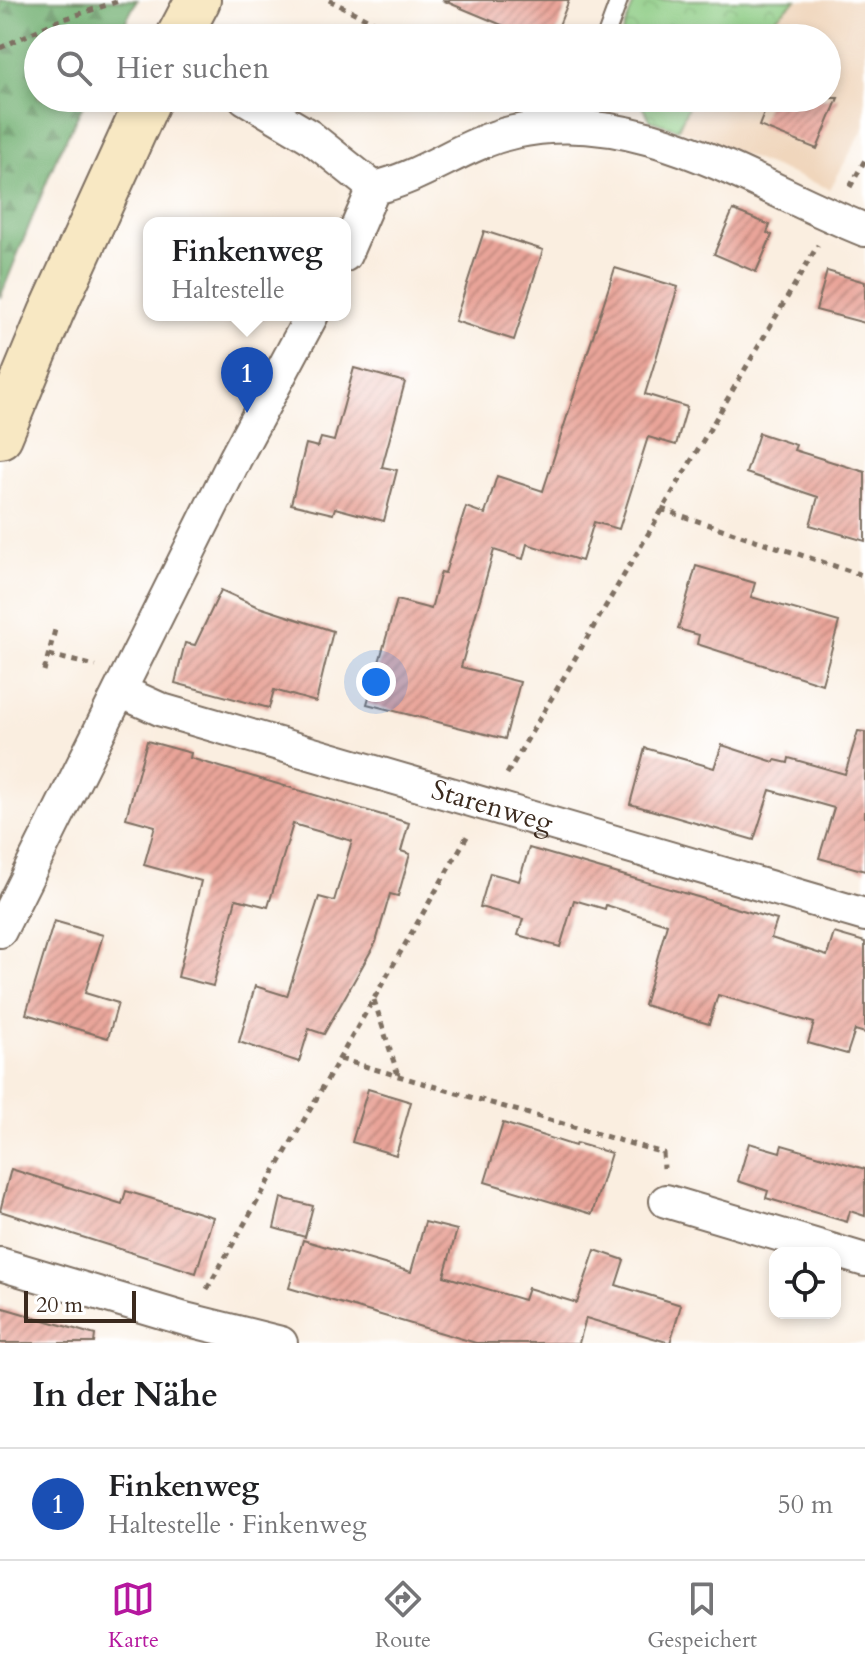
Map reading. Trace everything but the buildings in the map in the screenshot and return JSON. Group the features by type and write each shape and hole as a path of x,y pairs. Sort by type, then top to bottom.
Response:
{"main road":[{"path":"185,24 198,0"},
{"path":"0,436 51,313 143,112"}],"street":[{"path":"269,112 309,136 374,188"},
{"path":"374,188 415,176 481,143 541,127 578,112"},
{"path":"582,112 616,129 657,141 771,186 865,230"},
{"path":"351,241 374,188"},
{"path":"0,931 235,459 309,321"},
{"name":"Starenweg","path":"124,684 162,710 865,915"},
{"path":"666,1201 865,1260"},
{"path":"0,1264 185,1319 281,1343"}],"lane":[{"path":"610,24 619,0"}],"path":[{"path":"51,24 122,0"},
{"path":"329,0 375,24"},
{"path":"0,48 24,37"},
{"path":"185,1319 208,1288 486,803 503,782 865,160"},
{"path":"661,509 865,576"},
{"path":"44,671 55,630"},
{"path":"49,655 97,666 124,684"},
{"path":"374,1000 398,1076"},
{"path":"340,1059 663,1153 666,1201"}],"shaded area":[{"path":"796,0 865,0 865,126 830,189 678,129 686,112 841,112 841,24 768,24"}],"green space":[{"path":"0,0 137,0 124,24 24,24 24,112 80,112 58,154 0,298"},
{"path":"635,0 796,0 768,24 626,24"},
{"path":"646,112 686,112 678,129 651,121"}],"place":[{"name":"Finkenweg","path":"247,413"}]}
